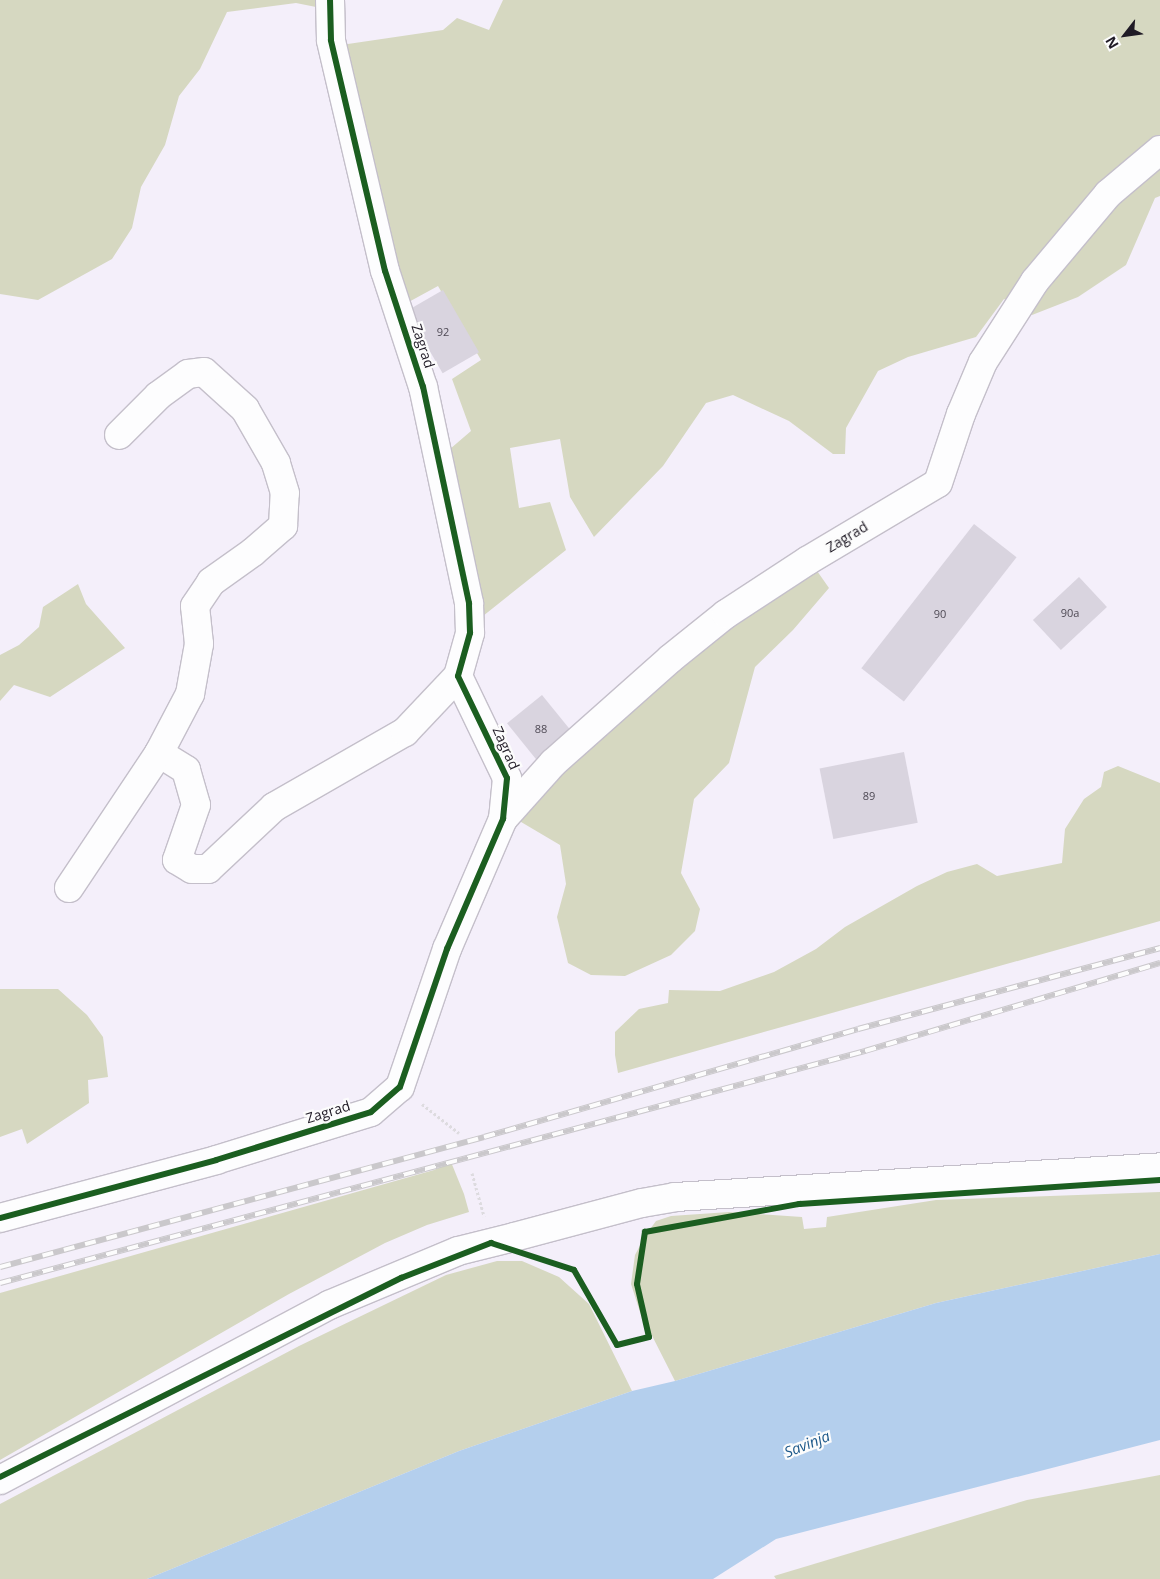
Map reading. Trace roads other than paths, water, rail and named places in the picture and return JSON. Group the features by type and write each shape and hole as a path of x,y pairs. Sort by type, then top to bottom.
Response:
{"street":[{"name":"Zagrad","path":"159,753 186,770 196,805 177,860 192,869 208,869 274,807 406,732 458,676 470,633 469,603 423,386 385,271 332,40 330,0"},
{"name":"Zagrad","path":"503,819 553,762 670,659 726,614 807,561 938,483 961,414 982,362 1035,281 1108,194 1160,150"},
{"path":"69,888 159,753 190,694 199,644 195,606 211,582 253,552 283,526 285,493 276,463 245,409 204,372 188,374 158,396 119,436"},
{"name":"Zagrad","path":"0,1218 216,1160 372,1112 400,1087 447,949 503,819 507,778 458,676"},
{"path":"0,1480 329,1305 458,1252 502,1240 642,1203 675,1197 1160,1167"}],"water":[{"name":"Savinja","path":"1160,1254 1160,1440 776,1539 713,1579 147,1579 459,1451 632,1391 675,1381 936,1303"}],"railway":[{"path":"0,1267 484,1137 858,1029 1160,948"},
{"path":"0,1283 865,1051 1160,963"}]}
